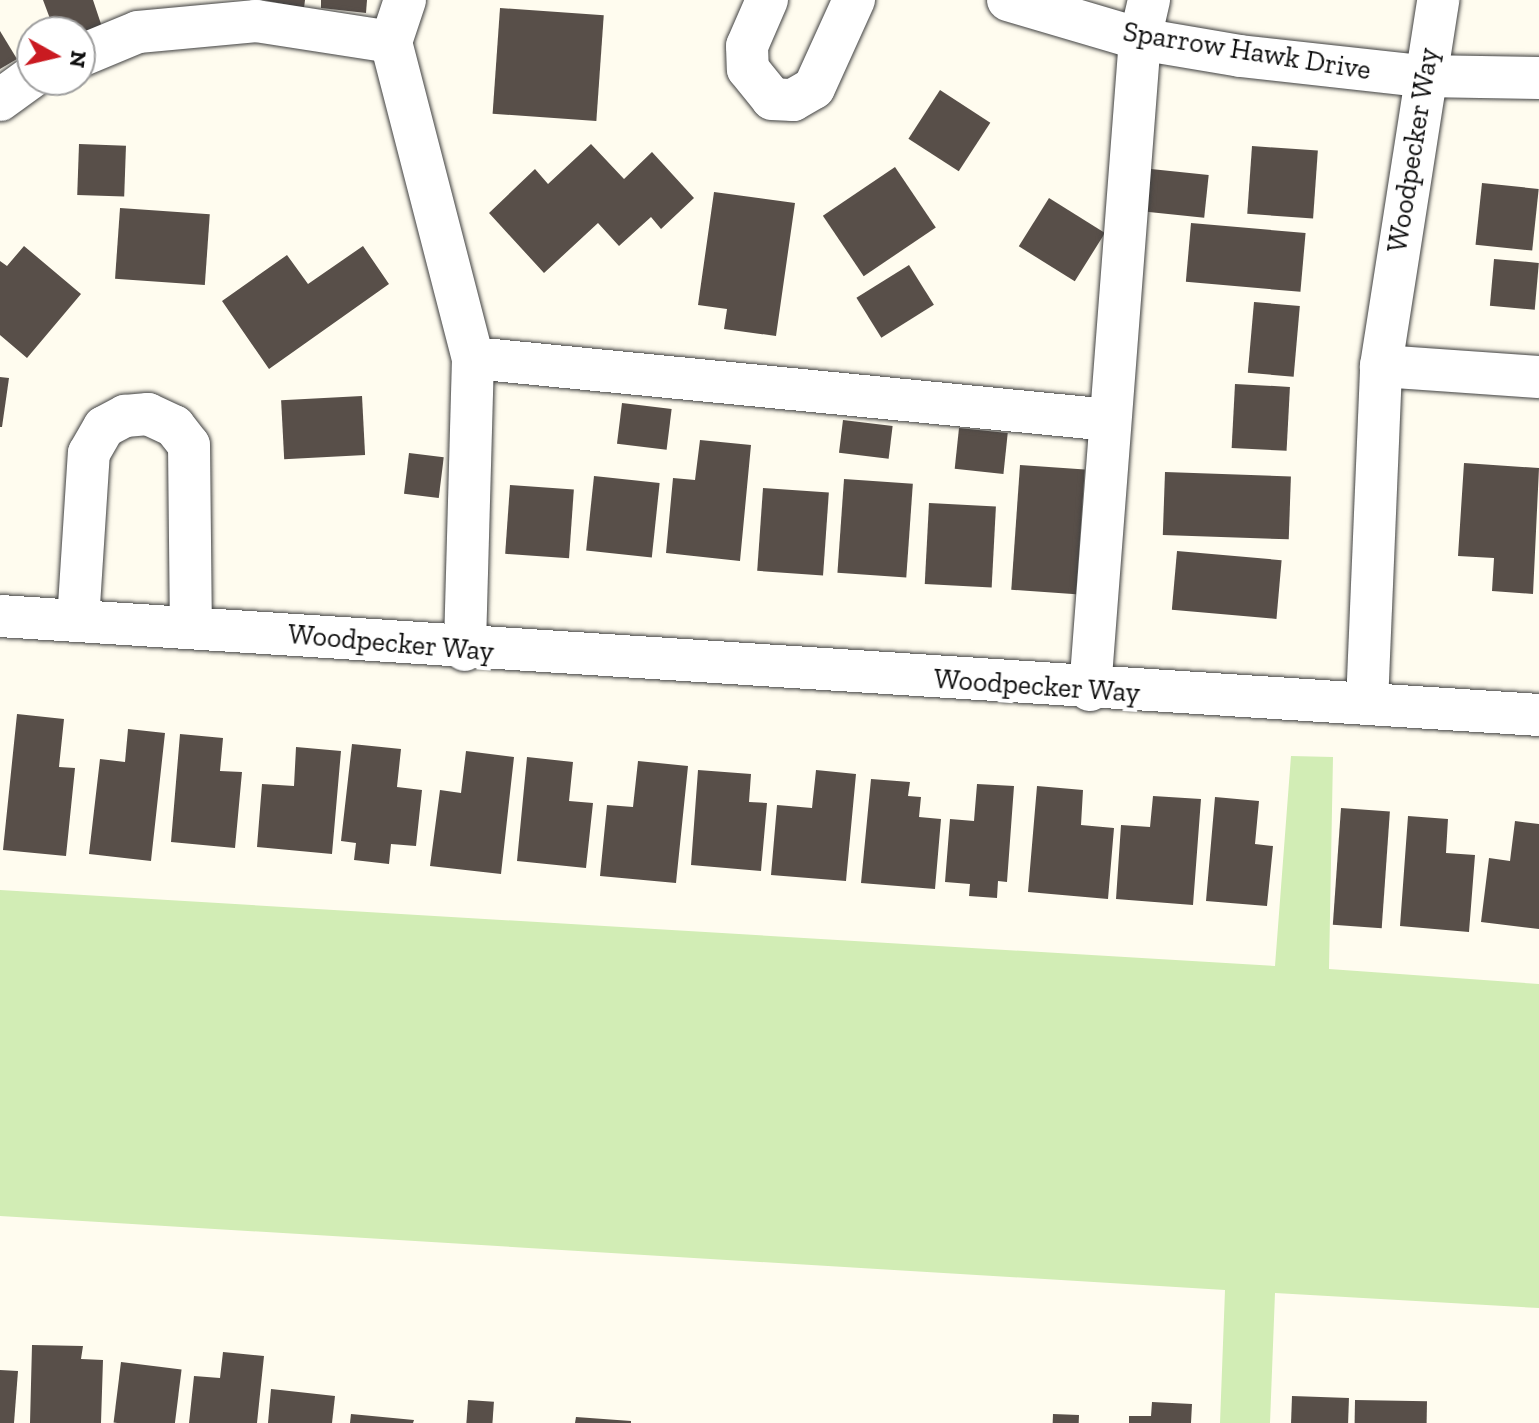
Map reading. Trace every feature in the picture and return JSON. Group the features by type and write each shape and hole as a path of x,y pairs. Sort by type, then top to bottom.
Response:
{"street":[{"path":"405,0 391,42 473,358 465,650"},
{"path":"767,0 747,46 748,69 772,99 793,100 814,88 854,0"},
{"name":"Sparrow Hawk Drive","path":"1008,0 1144,19 1422,76 1539,78"},
{"name":"Woodpecker Way","path":"0,616 191,627 465,650 1090,690 1367,704 1381,366 1422,76 1438,0"},
{"path":"1090,690 1144,19"},
{"path":"96,49 138,32 256,21 391,42"},
{"path":"473,358 1110,420"},
{"path":"1381,366 1539,377"},
{"path":"78,621 89,453 104,427 125,416 148,414 174,426 189,445 191,627"},
{"path":"1367,704 1539,715"}],"green space":[{"path":"1291,756 1333,757 1329,969 1539,984 1539,1308 1275,1293 1270,1423 1220,1423 1225,1290 0,1216 0,890 1275,966"}],"building":[{"path":"43,0 93,0 102,27 96,29 96,16 49,16"},
{"path":"263,0 305,0 304,8"},
{"path":"321,0 367,0 366,13 321,8"},
{"path":"500,8 604,15 596,121 493,114"},
{"path":"0,31 16,60 0,69"},
{"path":"940,90 990,123 959,171 908,139"},
{"path":"79,144 126,146 124,197 77,195"},
{"path":"591,144 624,179 652,152 694,198 661,229 651,217 619,246 598,223 544,273 489,213 535,169 548,184"},
{"path":"1252,146 1318,151 1313,218 1247,214"},
{"path":"895,167 936,228 864,276 823,216"},
{"path":"1151,169 1209,175 1204,218 1147,212"},
{"path":"1482,183 1539,189 1532,251 1476,245"},
{"path":"714,192 795,203 776,336 724,329 727,309 698,305"},
{"path":"1049,198 1105,233 1075,281 1019,246"},
{"path":"120,208 210,214 205,285 115,279"},
{"path":"1191,223 1306,233 1300,292 1186,282"},
{"path":"24,246 81,294 27,358 0,335 0,261 7,266"},
{"path":"363,246 389,284 269,369 222,301 287,255 308,284"},
{"path":"1494,259 1539,263 1535,310 1490,306"},
{"path":"909,265 934,305 881,338 856,298"},
{"path":"1254,302 1300,306 1294,377 1248,373"},
{"path":"0,377 9,378 2,427 0,427"},
{"path":"1235,384 1290,387 1287,451 1232,448"},
{"path":"362,396 365,455 284,459 281,400"},
{"path":"622,403 672,409 667,450 617,444"},
{"path":"843,420 893,426 889,459 839,453"},
{"path":"959,428 1008,433 1003,474 955,469"},
{"path":"700,440 751,445 740,561 666,553 673,478 695,480"},
{"path":"409,453 444,457 439,498 404,494"},
{"path":"1464,463 1539,468 1533,594 1492,591 1494,558 1458,556"},
{"path":"1020,465 1085,470 1076,594 1011,590"},
{"path":"1165,472 1291,476 1289,539 1163,535"},
{"path":"594,476 660,483 652,557 586,551"},
{"path":"844,479 913,484 906,578 837,573"},
{"path":"510,485 574,489 569,558 505,554"},
{"path":"763,488 829,493 823,575 757,571"},
{"path":"929,503 996,507 992,587 925,584"},
{"path":"1177,551 1282,560 1276,619 1172,610"},
{"path":"17,714 64,719 59,767 75,768 66,856 3,850"},
{"path":"128,729 165,733 151,861 89,854 100,759 125,762"},
{"path":"180,734 223,738 220,771 242,772 235,848 171,842"},
{"path":"352,744 401,749 397,787 422,790 416,846 391,844 389,864 354,860 356,843 341,841"},
{"path":"296,747 341,751 332,854 257,847 262,784 294,786"},
{"path":"466,751 514,757 501,874 430,866 440,790 461,793"},
{"path":"527,757 573,762 569,801 593,803 586,868 517,861"},
{"path":"638,761 688,766 676,883 600,876 607,805 633,807"},
{"path":"698,770 751,774 749,802 767,803 761,871 691,865"},
{"path":"816,770 856,774 846,881 771,875 777,805 812,808"},
{"path":"871,779 910,782 908,796 921,797 919,817 941,819 935,889 861,883"},
{"path":"977,784 1014,786 1007,882 998,881 997,898 969,896 970,884 945,882 950,819 974,821"},
{"path":"1037,786 1083,790 1081,825 1114,828 1108,899 1028,892"},
{"path":"1153,796 1201,799 1193,905 1116,899 1121,825 1150,827"},
{"path":"1215,797 1259,801 1255,844 1273,846 1267,906 1206,901"},
{"path":"1341,808 1390,811 1382,928 1333,925"},
{"path":"1408,816 1448,819 1446,853 1475,855 1469,932 1400,926"},
{"path":"1515,821 1539,824 1539,929 1481,922 1489,858 1510,861"},
{"path":"32,1345 83,1346 81,1359 103,1360 101,1423 30,1423"},
{"path":"223,1352 264,1356 257,1423 189,1423 194,1376 220,1378"},
{"path":"121,1362 182,1369 175,1423 114,1423"},
{"path":"0,1370 18,1371 14,1423 0,1423"},
{"path":"271,1389 335,1396 332,1423 268,1423"},
{"path":"1292,1396 1349,1398 1348,1423 1291,1423"},
{"path":"468,1400 494,1402 492,1423 466,1423"},
{"path":"1355,1400 1427,1401 1427,1423 1355,1423"},
{"path":"1152,1402 1192,1404 1191,1423 1129,1423 1129,1416 1151,1416"},
{"path":"351,1414 414,1420 413,1423 350,1423"},
{"path":"1053,1414 1079,1415 1079,1423 1053,1423"},
{"path":"576,1417 631,1421 631,1423 575,1423"}]}
